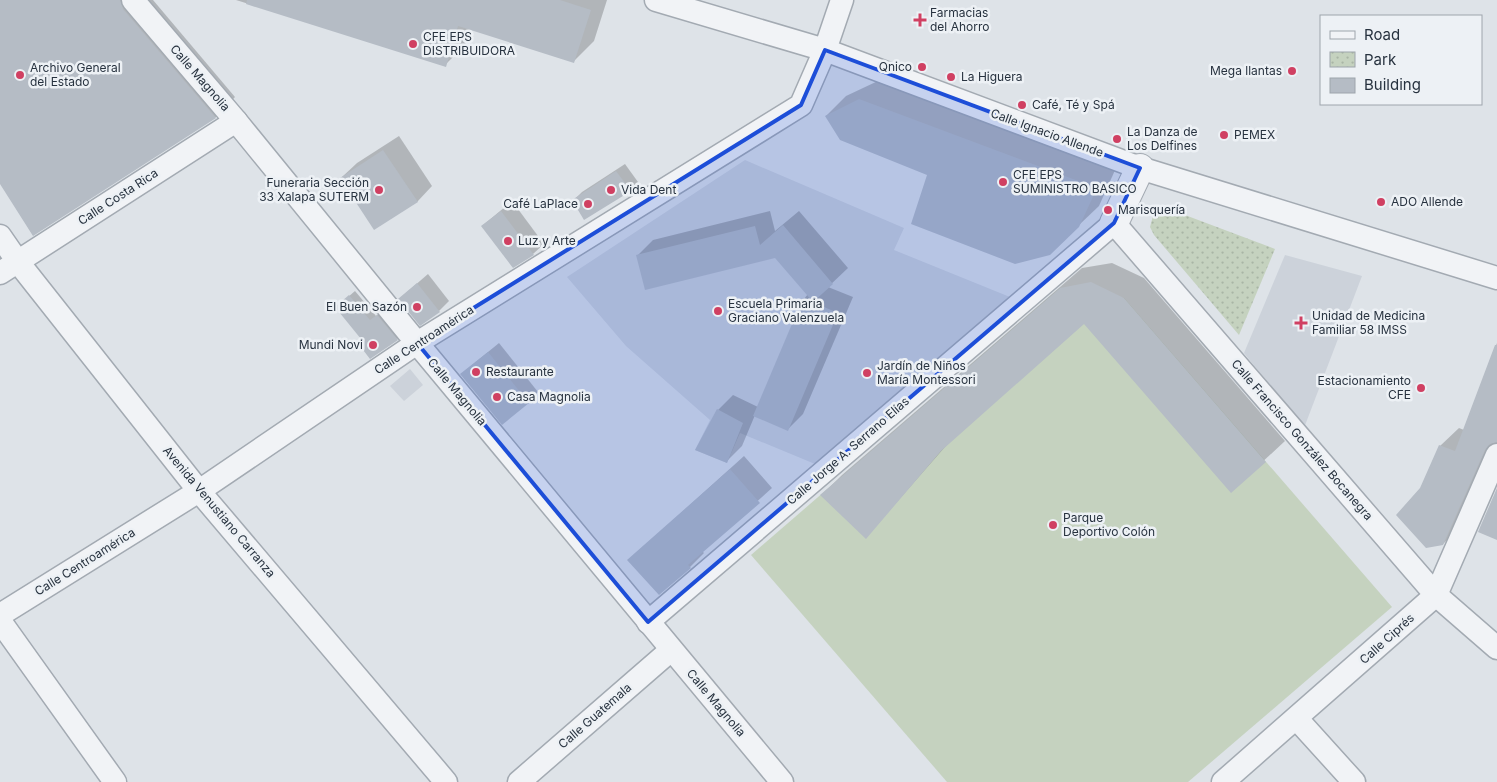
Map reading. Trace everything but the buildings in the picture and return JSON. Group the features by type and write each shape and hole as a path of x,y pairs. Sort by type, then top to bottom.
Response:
{"street":[{"name":"Calle Magnolia","path":"133,0 236,120 417,343 782,782"},
{"name":"Calle Ignacio Allende","path":"656,0 825,50 1140,168 1497,278"},
{"name":"Calle Centroamérica","path":"0,615 199,491 417,343 802,105 825,50 841,0"},
{"name":"Calle Costa Rica","path":"9,268 236,120"},
{"name":"Calle Jorge A. Serrano Elías","path":"648,622 1114,223 1140,168"},
{"name":"Calle Francisco González Bocanegra","path":"1114,223 1436,595 1497,648"},
{"name":"Avenida Venustiano Carranza","path":"0,236 9,268 446,782"},
{"name":"Calle Ciprés","path":"1223,782 1436,595 1497,455"},
{"path":"0,620 115,782"},
{"name":"Calle Guatemala","path":"519,782 671,650"},
{"path":"1297,719 1354,782"}],"highlighted area":[{"path":"825,50 1140,168 1114,223 648,622 417,343 801,105"}],"shaded area":[{"name":"Escuela Primaria Graciano Valenzuela","path":"745,160 904,228 894,250 1010,297 815,464 740,433 727,463 695,450 710,420 626,346 567,277"},
{"name":"Unidad de Medicina Familiar 58 IMSS","path":"1285,255 1362,276 1304,428 1244,353"},
{"path":"410,369 423,385 404,401 390,386"}],"green space":[{"path":"1169,209 1275,249 1239,335 1154,235 1150,227 1153,216 1159,210"},
{"name":"Parque Deportivo Colón","path":"1060,288 1124,298 1392,607 1188,782 947,782 751,555"}],"place":[{"name":"Farmacias del Ahorro","path":"920,20"},
{"name":"CFE EPS DISTRIBUIDORA","path":"413,44"},
{"name":"Qnico","path":"922,67"},
{"name":"Mega llantas","path":"1292,71"},
{"name":"Archivo General del Estado","path":"20,75"},
{"name":"La Higuera","path":"951,77"},
{"name":"Café, Té y Spá","path":"1022,105"},
{"name":"PEMEX","path":"1224,135"},
{"name":"La Danza de Los Delfines","path":"1117,139"},
{"name":"CFE EPS SUMINISTRO BASICO","path":"1003,182"},
{"name":"Funeraria Sección 33 Xalapa SUTERM","path":"379,190"},
{"name":"Vida Dent","path":"611,190"},
{"name":"ADO Allende","path":"1381,202"},
{"name":"Café LaPlace","path":"588,204"},
{"name":"Marisquería","path":"1108,210"},
{"name":"Luz y Arte","path":"508,241"},
{"name":"El Buen Sazón","path":"417,307"},
{"name":"Escuela Primaria Graciano Valenzuela","path":"718,311"},
{"name":"Unidad de Medicina Familiar 58 IMSS","path":"1301,323"},
{"name":"Mundi Novi","path":"373,345"},
{"name":"Restaurante","path":"476,372"},
{"name":"Jardín de Niños María Montessori","path":"867,373"},
{"name":"Estacionamiento CFE","path":"1421,388"},
{"name":"Casa Magnolia","path":"497,397"},
{"name":"Parque Deportivo Colón","path":"1053,525"}]}
